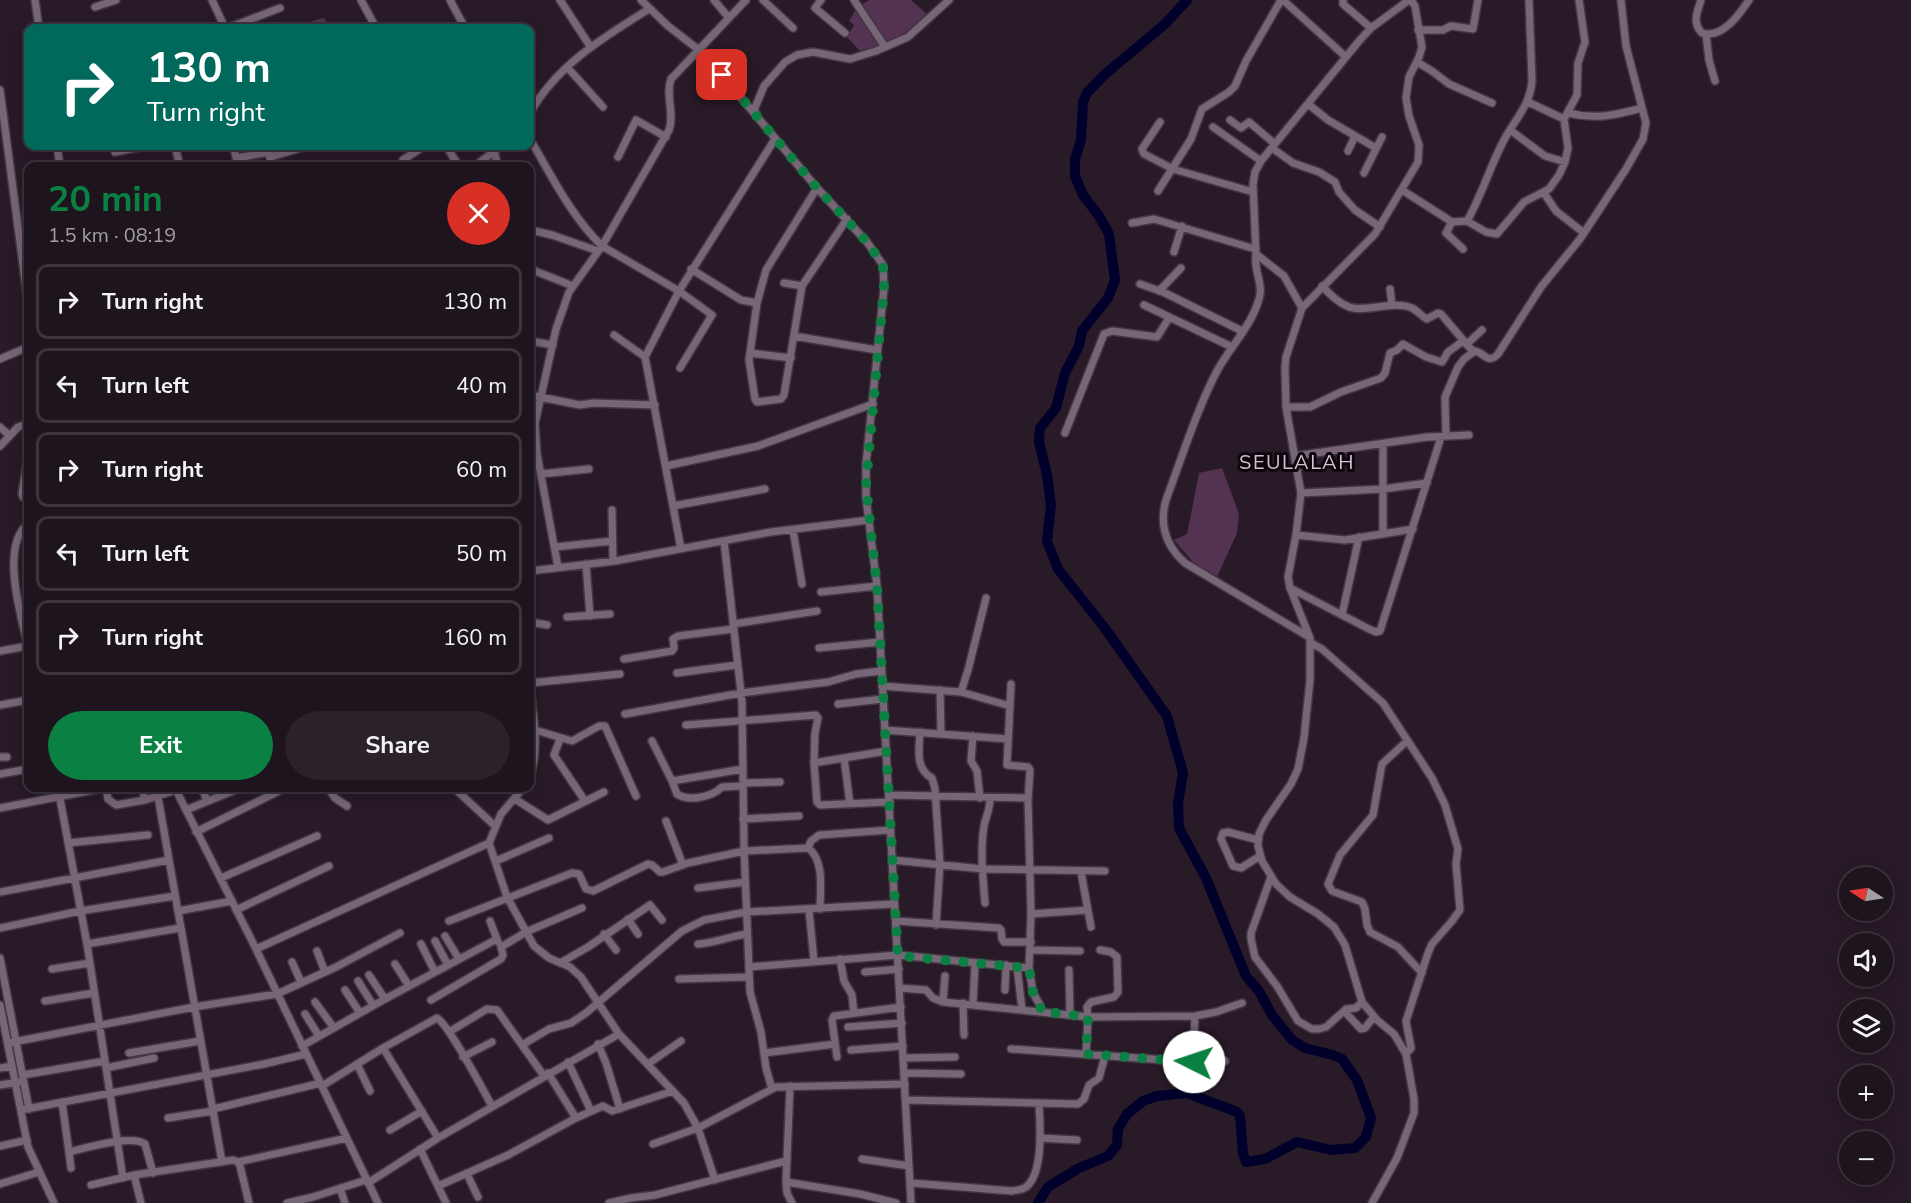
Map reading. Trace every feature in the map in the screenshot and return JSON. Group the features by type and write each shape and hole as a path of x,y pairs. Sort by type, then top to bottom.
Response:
{"street":[{"path":"34,0 38,24"},
{"path":"95,7 116,0"},
{"path":"212,0 225,24"},
{"path":"361,0 374,24"},
{"path":"450,0 463,24"},
{"path":"560,0 590,46"},
{"path":"642,0 668,26 699,50 817,188 867,242 883,265 884,288 866,464 869,520 874,545 877,586 911,1203"},
{"path":"714,0 729,18"},
{"path":"534,443 540,396 560,321 573,286 600,248 666,137 672,119 670,81 746,0"},
{"path":"763,0 794,28"},
{"path":"821,0 815,7 816,9 844,33"},
{"path":"854,0 885,47"},
{"path":"759,121 754,110 760,93 774,73 791,59 805,52 813,52 850,59 885,47 908,37 949,0"},
{"path":"1158,191 1191,139 1202,108 1235,86 1246,61 1282,0 1346,57"},
{"path":"1343,0 1342,4 1371,28"},
{"path":"1399,8 1400,0"},
{"path":"1372,1203 1396,1158 1414,1113 1414,1099 1406,1054 1394,1034 1374,1017 1362,1002 1344,945 1334,927 1283,892 1270,877 1260,856 1258,840 1266,820 1291,784 1298,769 1308,698 1310,640 1288,577 1301,494 1286,407 1286,357 1302,308 1380,227 1416,168 1419,144 1408,116 1406,98 1409,77 1422,47 1415,6 1410,0 1371,28 1273,146 1255,172 1253,192 1255,267 1260,298 1216,375 1163,512 1165,533 1178,556 1310,640 1378,697 1432,778 1445,805 1458,849 1456,864 1460,910 1432,944 1406,1022 1410,1046 1406,1054"},
{"path":"1418,30 1445,30 1451,26 1473,29 1478,0"},
{"path":"1467,221 1480,199 1500,147 1528,102 1532,81 1529,0"},
{"path":"1402,190 1452,222 1467,221 1485,232 1497,234 1524,202 1544,193 1559,175 1568,148 1566,116 1577,94 1578,63 1585,42 1579,0"},
{"path":"1322,286 1333,297 1351,308 1392,305 1412,308 1427,319 1438,313 1441,314 1473,351 1478,351 1488,359 1493,359 1515,331 1541,287 1584,232 1640,147 1646,130 1626,46 1621,0"},
{"path":"1701,0 1696,15 1696,24 1698,30 1706,34 1717,32 1729,25 1749,0"},
{"path":"238,24 280,8"},
{"path":"534,107 547,88 590,46 649,9"},
{"path":"1706,34 1709,60 1715,81"},
{"path":"1417,62 1449,84 1492,103"},
{"path":"567,67 603,107"},
{"path":"0,90 24,273"},
{"path":"1528,102 1566,116 1611,117 1642,108"},
{"path":"1308,104 1328,120 1376,148"},
{"path":"618,157 636,120 666,137"},
{"path":"1230,120 1241,128 1250,122 1293,163 1319,172 1335,182 1354,210 1380,227"},
{"path":"1160,122 1142,152 1173,169 1253,192"},
{"path":"1213,127 1261,161"},
{"path":"1510,130 1545,156 1565,162"},
{"path":"1348,151 1355,136"},
{"path":"1364,173 1382,136"},
{"path":"681,549 645,357 691,269 775,139"},
{"path":"534,146 568,204 600,248"},
{"path":"115,152 125,150"},
{"path":"234,150 238,162"},
{"path":"403,160 418,150"},
{"path":"480,162 495,150"},
{"path":"237,158 269,152"},
{"path":"817,188 766,270 757,303 750,353 750,366 757,402 783,398 802,286 846,219"},
{"path":"1544,193 1556,211 1584,232"},
{"path":"1132,223 1154,219 1256,251 1282,273 1302,308"},
{"path":"1452,222 1446,233 1463,249"},
{"path":"1174,252 1182,226"},
{"path":"534,231 600,248 679,291 712,315 680,368"},
{"path":"1159,291 1181,268"},
{"path":"691,269 741,300 757,303"},
{"path":"534,271 573,286"},
{"path":"784,283 802,286"},
{"path":"1140,284 1242,331"},
{"path":"1390,289 1392,305"},
{"path":"1144,305 1232,347"},
{"path":"1065,433 1104,334 1112,331 1157,337 1168,318"},
{"path":"1286,407 1310,407 1341,392 1381,378 1386,370 1390,353 1403,344 1426,357 1443,362 1448,352 1466,343 1482,330"},
{"path":"614,335 645,357"},
{"path":"794,336 877,351"},
{"path":"534,342 553,345"},
{"path":"0,358 24,349"},
{"path":"1290,588 1369,629 1380,631 1443,437 1445,398 1458,367 1473,351"},
{"path":"750,353 791,358"},
{"path":"534,395 580,405 594,403 655,405"},
{"path":"666,466 758,446 873,404"},
{"path":"0,446 18,427 24,425"},
{"path":"0,428 9,435"},
{"path":"1296,456 1469,435"},
{"path":"1383,444 1383,533"},
{"path":"534,456 540,474 558,567"},
{"path":"540,474 589,469"},
{"path":"24,481 22,494 24,497"},
{"path":"1301,494 1383,489 1427,483"},
{"path":"673,506 765,489"},
{"path":"612,510 613,561"},
{"path":"534,570 613,561 724,541 869,520"},
{"path":"24,529 14,554 18,606 24,630"},
{"path":"1296,536 1345,540 1413,529"},
{"path":"793,530 802,584"},
{"path":"1342,615 1359,537"},
{"path":"555,547 612,541"},
{"path":"724,541 741,693 750,992 772,1089"},
{"path":"586,564 590,616"},
{"path":"821,592 877,586"},
{"path":"961,692 986,598"},
{"path":"624,659 672,651 675,637 817,611"},
{"path":"567,617 610,614"},
{"path":"534,623 548,625"},
{"path":"819,648 880,642"},
{"path":"0,651 24,647"},
{"path":"677,673 737,665"},
{"path":"625,714 741,693 828,682 860,673 881,671"},
{"path":"534,684 620,674"},
{"path":"1011,684 1007,765 1024,766 1030,770 1028,800 1031,942 1029,968 1033,993 1041,1011"},
{"path":"882,686 961,692 1010,706"},
{"path":"940,690 941,734"},
{"path":"838,704 883,699"},
{"path":"0,705 24,701"},
{"path":"686,725 816,715 818,718 814,763 818,804 850,804 935,797 1026,798 1028,800"},
{"path":"534,728 560,739 575,740 599,726 605,726 636,796"},
{"path":"885,730 1008,739"},
{"path":"920,732 921,767 926,775 932,778 935,797 940,864 936,926"},
{"path":"973,736 971,761 977,771 980,798"},
{"path":"534,738 536,757 534,764"},
{"path":"560,739 554,755 585,801"},
{"path":"652,741 677,794 686,798 702,796 722,787 780,782"},
{"path":"1407,741 1382,764 1375,811 1368,823 1340,855 1328,884 1332,891 1362,902 1366,925 1370,932 1398,947 1422,973"},
{"path":"814,763 886,751"},
{"path":"844,758 850,804"},
{"path":"0,774 24,770"},
{"path":"672,781 742,770"},
{"path":"0,808 56,792"},
{"path":"59,792 87,944 123,1178"},
{"path":"106,792 112,804 145,800 169,792"},
{"path":"143,792 145,800"},
{"path":"177,792 378,1203"},
{"path":"204,792 207,801"},
{"path":"186,810 230,792"},
{"path":"196,832 270,792"},
{"path":"331,792 347,806"},
{"path":"458,792 495,826"},
{"path":"520,792 501,814 489,843 507,897 534,946 549,958 576,971 619,1034 684,1103 698,1128 715,1180"},
{"path":"515,799 548,820 604,792"},
{"path":"158,797 222,1162"},
{"path":"985,903 984,826 989,812 990,798"},
{"path":"743,819 799,816"},
{"path":"666,821 683,865"},
{"path":"808,848 811,841 819,835 891,830"},
{"path":"1258,840 1228,832 1221,835 1225,851 1233,866 1241,867 1260,856"},
{"path":"68,843 148,835"},
{"path":"221,878 317,836"},
{"path":"496,861 549,837"},
{"path":"256,949 489,843"},
{"path":"449,921 572,873 579,874 586,890 589,891 628,876 648,864 652,864 660,872 744,851 808,848 813,851 818,862 820,909"},
{"path":"0,892 169,860"},
{"path":"892,860 983,869 1104,871"},
{"path":"236,910 329,866"},
{"path":"1081,872 1091,927"},
{"path":"1270,877 1251,939 1255,957 1284,995 1298,1021 1312,1029 1326,1027 1344,1011 1356,1008 1362,1002"},
{"path":"698,888 745,882"},
{"path":"0,928 81,910 175,896"},
{"path":"178,911 232,901"},
{"path":"522,1045 549,1029 572,1023 691,925 704,920 746,912 894,904"},
{"path":"560,963 650,905 662,920"},
{"path":"501,947 526,932 582,909"},
{"path":"809,909 814,961"},
{"path":"1031,914 1088,910"},
{"path":"628,920 638,934"},
{"path":"431,999 501,959 501,947 490,921"},
{"path":"896,921 936,926 999,928 1004,942 1031,942"},
{"path":"87,944 180,928"},
{"path":"13,1042 194,1007 277,994 400,933"},
{"path":"604,934 616,950"},
{"path":"698,944 714,943 732,936 747,934"},
{"path":"445,936 459,959"},
{"path":"302,1046 360,1012 497,939"},
{"path":"435,941 448,965"},
{"path":"421,944 435,972"},
{"path":"1030,950 1080,951"},
{"path":"1086,1054 1087,1007 1091,1002 1114,997 1118,992 1117,957 1111,951 1100,950"},
{"path":"317,951 325,972"},
{"path":"749,967 898,956 1029,968"},
{"path":"0,958 13,1042 12,1066 25,1109"},
{"path":"840,959 844,981 852,995 854,1013"},
{"path":"292,962 301,982"},
{"path":"52,969 90,963"},
{"path":"973,1004 975,963"},
{"path":"395,964 409,986"},
{"path":"1005,990 1006,965"},
{"path":"1017,967 1022,1009"},
{"path":"866,972 899,969"},
{"path":"1069,970 1070,1015"},
{"path":"369,975 385,999"},
{"path":"942,1002 945,976"},
{"path":"679,979 749,977"},
{"path":"358,981 373,1005"},
{"path":"1019,985 1031,985"},
{"path":"900,988 926,990 933,998 942,1002 1088,1017 1195,1016 1242,1003"},
{"path":"345,990 360,1012"},
{"path":"45,1001 94,993"},
{"path":"315,1002 334,1028"},
{"path":"963,1003 964,1035"},
{"path":"0,1005 24,1078 27,1140 54,1203"},
{"path":"837,1058 833,1017 901,1007"},
{"path":"449,1032 491,1009 497,1010 576,1118"},
{"path":"1344,1011 1361,1029 1365,1028 1374,1017"},
{"path":"305,1014 319,1036"},
{"path":"1194,1062 1195,1016"},
{"path":"168,1118 322,1085 433,1018 440,1019 449,1032 492,1106"},
{"path":"848,1027 902,1023"},
{"path":"291,1203 315,1200 340,1188 367,1181 546,1074 619,1034"},
{"path":"129,1053 200,1041"},
{"path":"648,1064 681,1041"},
{"path":"463,1057 492,1042"},
{"path":"598,1044 620,1109"},
{"path":"764,1053 835,1044"},
{"path":"851,1050 903,1046"},
{"path":"383,1048 438,1138"},
{"path":"1011,1049 1194,1062 1225,1061"},
{"path":"25,1109 306,1054"},
{"path":"906,1100 1082,1103 1089,1085 1099,1078 1105,1056"},
{"path":"903,1058 955,1057"},
{"path":"0,1085 24,1078 154,1058"},
{"path":"568,1062 591,1111"},
{"path":"357,1064 370,1091"},
{"path":"0,1068 12,1066"},
{"path":"904,1074 961,1074"},
{"path":"653,1144 698,1128 776,1087 905,1084"},
{"path":"790,1086 786,1182 787,1193 792,1203"},
{"path":"438,1186 508,1155 591,1111 604,1106 612,1111 673,1091"},
{"path":"62,1102 71,1168"},
{"path":"911,1183 1021,1190 1032,1181 1036,1169 1040,1138 1039,1103"},
{"path":"390,1130 422,1111"},
{"path":"91,1185 134,1175 233,1160 238,1162 346,1138"},
{"path":"1040,1138 1077,1140"},
{"path":"0,1146 27,1140"},
{"path":"69,1152 117,1142 141,1141 145,1144 153,1173"},
{"path":"420,1149 446,1203"},
{"path":"861,1160 909,1166"},
{"path":"609,1203 631,1197 655,1195 786,1161"},
{"path":"238,1162 249,1203"},
{"path":"0,1184 39,1172"},
{"path":"467,1174 478,1197"},
{"path":"134,1175 141,1203"},
{"path":"786,1182 860,1194 896,1203"},
{"path":"340,1188 345,1203"}],"shaded area":[{"path":"869,0 911,0 927,14 896,38 860,51 847,37 854,25 849,21 856,9"},
{"path":"324,18 328,24 302,24"},
{"path":"1222,468 1239,514 1237,533 1217,577 1193,562 1174,540 1187,534 1199,473"}],"waterway":[{"path":"1038,1203 1048,1187 1079,1168 1108,1156 1117,1145 1118,1129 1127,1114 1143,1101 1157,1096 1187,1093 1237,1112 1240,1116 1243,1153 1246,1162 1265,1159 1297,1142 1331,1150 1355,1148 1366,1137 1371,1118 1357,1080 1342,1059 1305,1048 1292,1040 1272,1015 1259,991 1246,976 1206,878 1179,828 1178,803 1183,773 1167,716 1104,627 1058,569 1047,541 1051,505 1039,442 1040,428 1056,408 1065,373 1079,346 1082,331 1108,298 1115,280 1109,234 1083,195 1075,176 1075,159 1081,140 1083,102 1087,93 1104,75 1165,24 1187,0"}],"district":[{"name":"SEULALAH","path":"1297,462"}],"route":[{"path":"722,75 817,188 867,242 883,265 884,288 866,464 866,498 874,545 877,586 898,956 1029,968 1033,993 1041,1011 1088,1017 1086,1054 1194,1062"}]}
